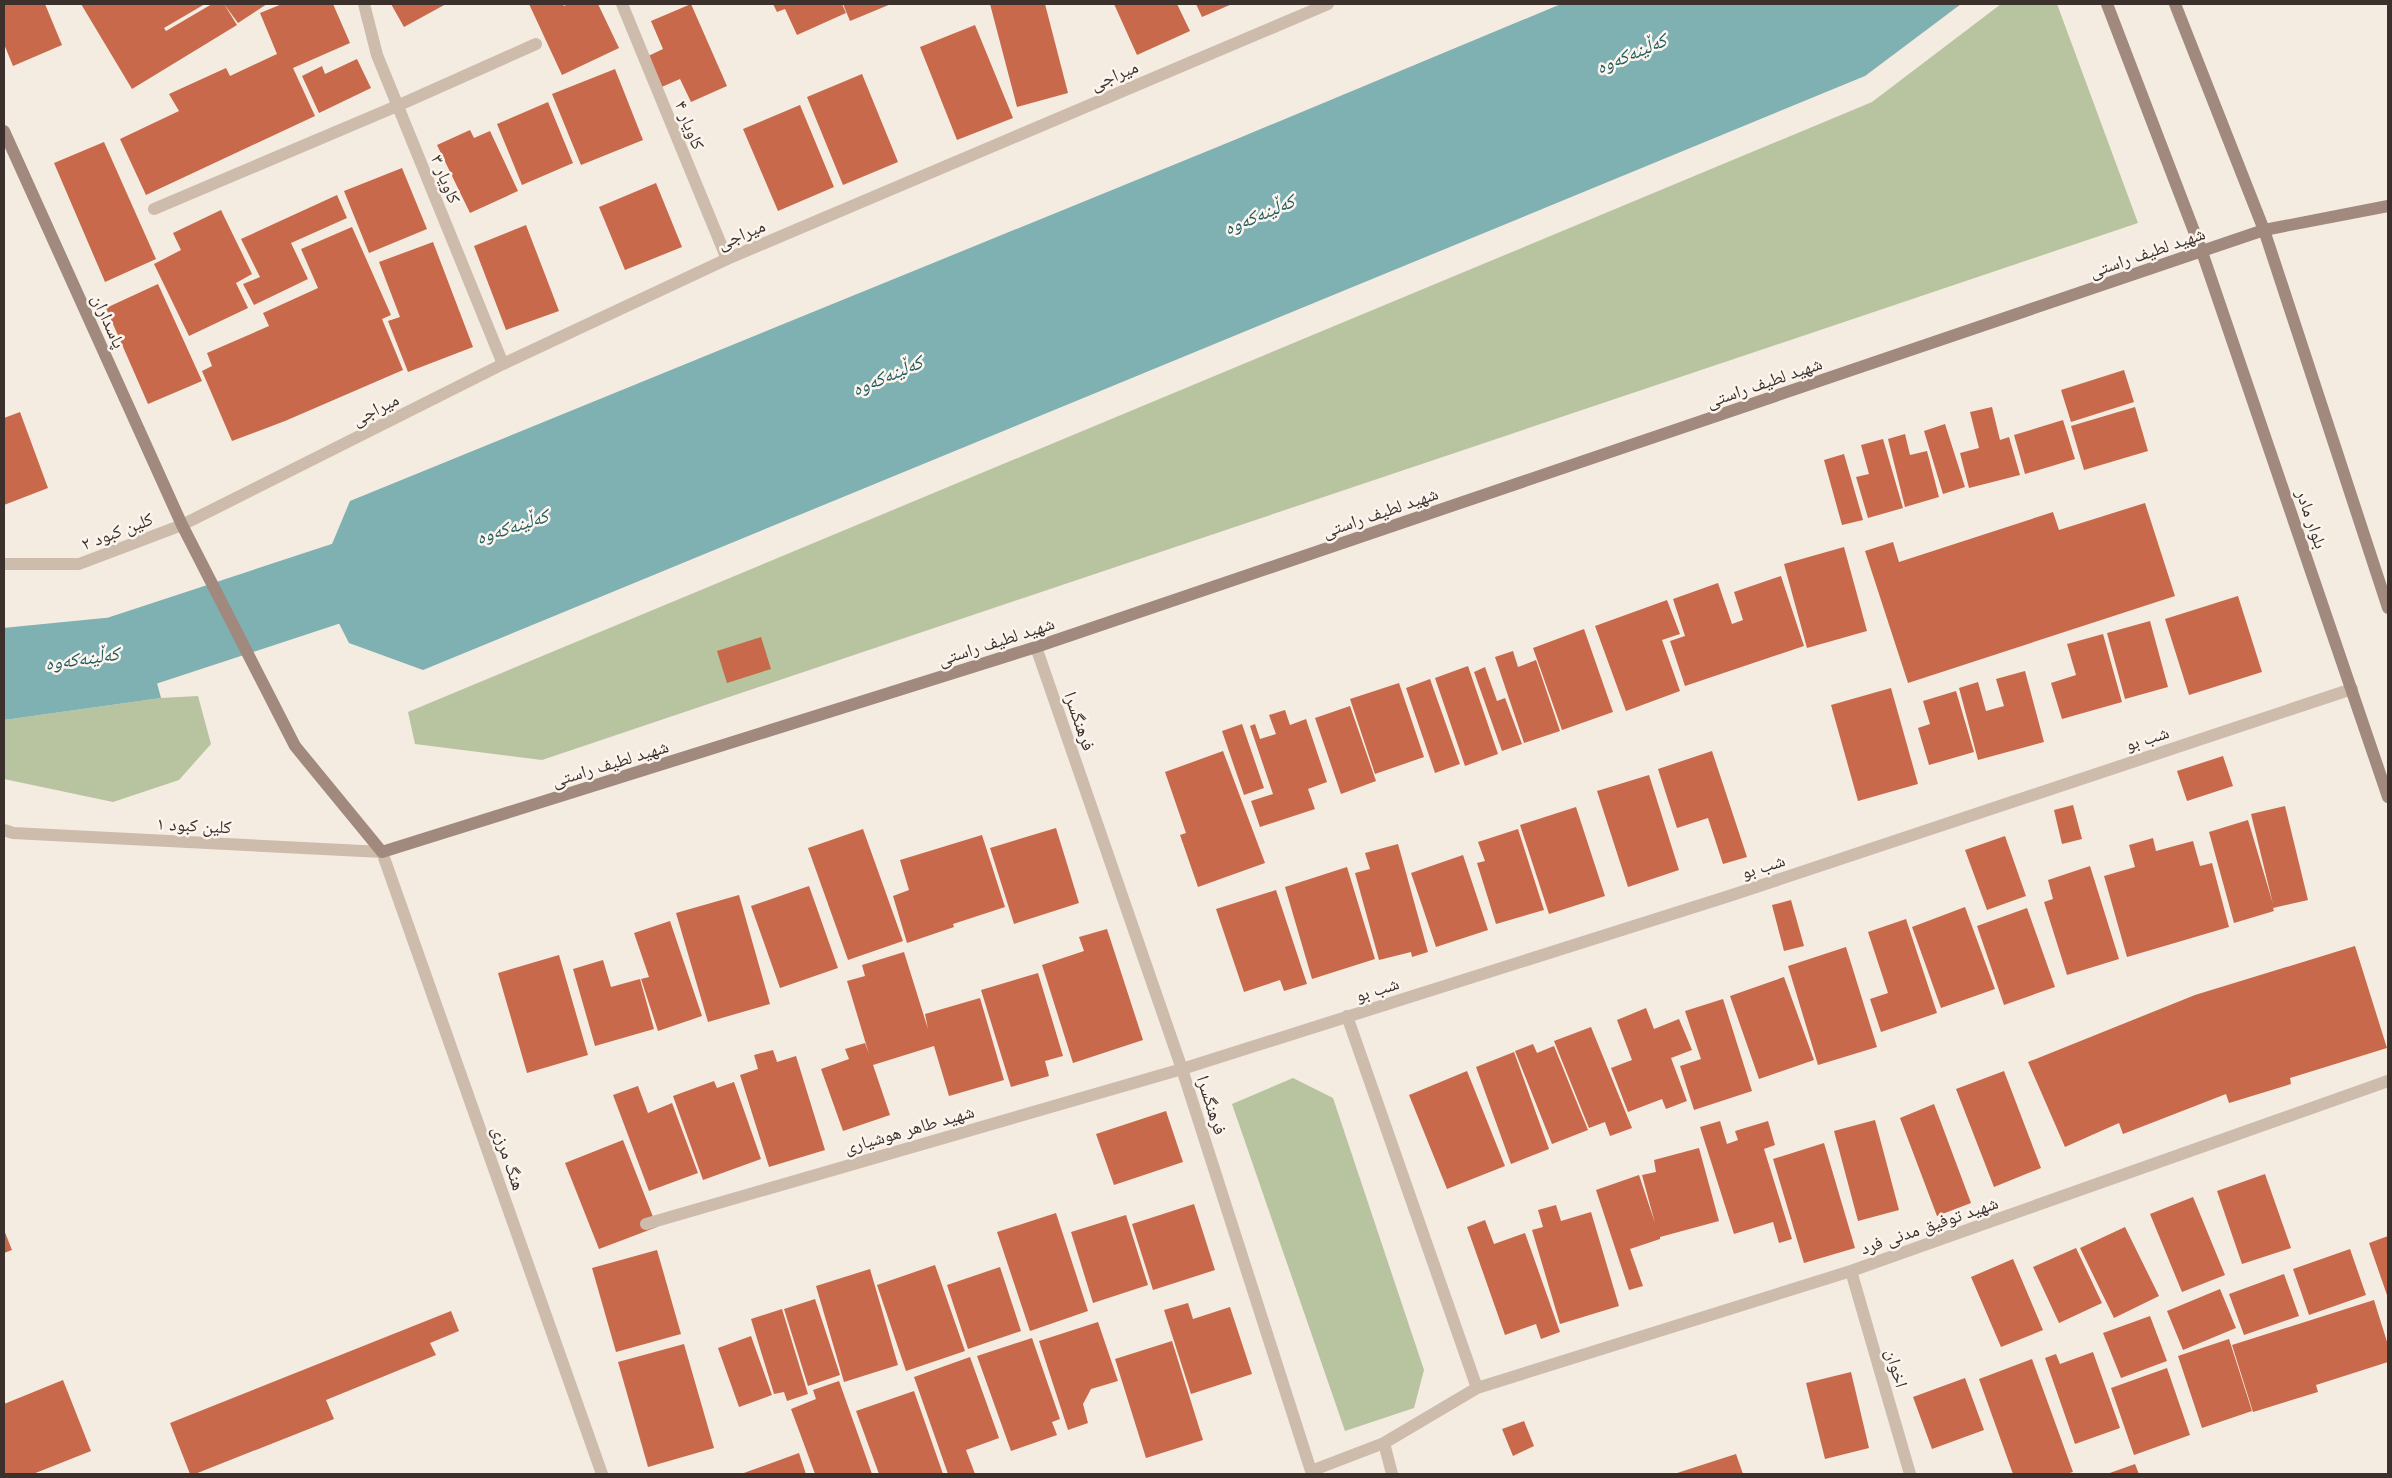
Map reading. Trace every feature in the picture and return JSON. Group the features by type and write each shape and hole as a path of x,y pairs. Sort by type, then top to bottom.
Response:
{"main road":[{"name":"بلوار مادر","path":"2107,4 2202,252 2388,797"},
{"path":"2175,4 2264,230 2388,608"},
{"name":"پاسداران","path":"4,131 182,525 295,746 382,852"},
{"name":"شهید لطیف راستی","path":"382,852 1036,647 2264,230 2388,206"}],"street":[{"name":"کاویار ۳","path":"364,4 377,55 503,364"},
{"name":"کاویار ۴","path":"622,4 726,259"},
{"name":"میراجی","path":"182,525 503,364 726,259 1328,4"},
{"path":"154,209 397,106 536,44"},
{"name":"کلین کبود ۲","path":"4,564 79,564 182,525"},
{"name":"فرهنگسرا","path":"1036,647 1182,1068 1305,1472 1384,1443"},
{"name":"شب بو","path":"1182,1068 1729,896 2352,689"},
{"name":"کلین کبود ۱","path":"4,830 13,833 382,852"},
{"name":"هنگ مرزی","path":"382,852 602,1474"},
{"path":"1348,1016 1476,1388"},
{"name":"شهید طاهر هوشیاری","path":"646,1224 1182,1068"},
{"name":"شهید توفیق مدنی فرد","path":"1384,1443 1476,1388 1851,1271 2388,1081"},
{"name":"اخوان","path":"1851,1271 1910,1474"},
{"path":"1384,1443 1392,1474"}],"green space":[{"path":"2001,4 2057,4 2138,223 542,760 415,744 408,712 1872,102"},
{"path":"198,696 211,744 179,780 113,802 4,779 4,720 161,698"},
{"path":"1293,1078 1333,1098 1424,1370 1414,1408 1345,1431 1232,1104"}],"water":[{"path":"1561,4 1961,4 1865,76 423,670 349,643 317,580 350,501 1232,141"},
{"path":"140,620 161,698 4,720 4,637"}],"building":[{"path":"4,4 45,4 62,45 13,66 4,44"},
{"path":"81,4 205,4 164,28 166,31 212,4 224,4 237,25 132,89"},
{"path":"224,4 267,4 238,23"},
{"path":"282,4 333,4 350,43 293,68 315,116 146,195 120,139 179,111 169,94 226,68 230,76 277,54 260,13"},
{"path":"391,4 446,4 404,27"},
{"path":"529,4 563,4 564,6 568,4 598,4 619,48 562,75"},
{"path":"691,4 727,86 691,102 680,79 657,89 644,58 663,49 651,21"},
{"path":"773,4 842,4 846,13 797,35 785,9 777,12"},
{"path":"843,4 891,4 850,21"},
{"path":"990,4 1045,4 1068,93 1017,107"},
{"path":"1114,4 1177,4 1190,31 1137,55"},
{"path":"1196,4 1232,4 1202,17"},
{"path":"975,25 1013,118 957,140 920,47"},
{"path":"357,59 371,88 319,113 302,76 322,66 325,74"},
{"path":"615,69 643,140 581,165 552,94"},
{"path":"862,74 898,162 843,185 807,97"},
{"path":"548,102 573,163 522,185 497,124"},
{"path":"800,105 834,187 778,211 743,129"},
{"path":"470,130 474,138 490,131 518,191 470,213 437,145"},
{"path":"104,142 156,259 105,282 54,163"},
{"path":"402,168 427,229 369,253 344,191"},
{"path":"656,183 682,247 625,270 599,207"},
{"path":"337,195 347,218 291,243 308,279 254,305 243,284 260,277 241,239"},
{"path":"221,210 252,274 236,283 248,308 189,336 154,264 181,250 173,233"},
{"path":"526,225 559,311 506,330 474,246"},
{"path":"352,227 391,315 382,319 403,370 285,421 232,441 202,371 212,366 207,353 269,326 263,313 318,288 301,249"},
{"path":"433,242 473,347 408,372 388,321 400,317 379,262"},
{"path":"158,284 202,381 148,404 106,308"},
{"path":"2124,370 2134,402 2071,422 2061,390"},
{"path":"1992,407 2000,440 2009,437 2020,475 1969,488 1960,453 1979,448 1970,412"},
{"path":"2135,407 2148,451 2084,470 2071,426"},
{"path":"20,412 48,488 4,505 4,418"},
{"path":"2063,420 2075,459 2025,474 2014,435"},
{"path":"1945,424 1965,487 1943,494 1924,431"},
{"path":"1905,434 1910,455 1927,451 1939,497 1905,507 1888,439"},
{"path":"1883,439 1903,508 1868,518 1856,477 1869,474 1861,445"},
{"path":"1844,454 1863,520 1842,525 1824,460"},
{"path":"2145,503 2175,596 1908,683 1865,551 1893,542 1899,562 2053,512 2059,530"},
{"path":"1844,547 1867,631 1807,648 1784,564"},
{"path":"1781,576 1804,646 1685,686 1670,641 1685,636 1673,599 1718,583 1732,624 1743,620 1734,592"},
{"path":"2238,596 2262,672 2189,695 2165,619"},
{"path":"1667,600 1680,634 1662,640 1680,691 1626,711 1595,626"},
{"path":"2150,621 2168,687 2125,699 2107,633"},
{"path":"1584,629 1613,712 1562,730 1533,648"},
{"path":"2103,634 2122,702 2062,719 2051,683 2076,675 2067,644"},
{"path":"761,637 771,669 727,683 717,651"},
{"path":"1513,651 1518,667 1536,660 1560,731 1524,743 1495,657"},
{"path":"1468,666 1498,754 1465,766 1435,678"},
{"path":"1485,667 1497,701 1505,698 1522,744 1502,751 1474,672"},
{"path":"2025,671 2044,742 1978,760 1959,688 1978,682 1986,711 2004,706 1996,679"},
{"path":"1430,679 1460,764 1435,773 1406,688"},
{"path":"1399,683 1424,757 1375,774 1350,699"},
{"path":"1891,688 1918,784 1858,801 1831,705"},
{"path":"1956,691 1974,752 1929,765 1918,728 1930,724 1923,701"},
{"path":"1350,706 1376,781 1341,794 1315,718"},
{"path":"1285,710 1290,725 1306,719 1327,782 1308,789 1315,809 1260,827 1251,801 1273,794 1250,726 1255,724 1260,739 1276,734 1269,715"},
{"path":"1242,724 1264,788 1244,795 1222,731"},
{"path":"1223,751 1265,863 1198,887 1180,835 1186,833 1165,772"},
{"path":"1712,751 1747,857 1723,864 1708,818 1677,828 1658,769"},
{"path":"2223,756 2233,786 2187,801 2177,771"},
{"path":"1649,775 1679,870 1628,887 1597,791"},
{"path":"2073,805 2082,839 2062,844 2054,810"},
{"path":"2285,806 2308,900 2273,908 2274,911 2234,923 2209,832 2248,820 2273,904 2251,814"},
{"path":"1576,807 1605,896 1549,914 1520,825"},
{"path":"1056,828 1079,903 1014,924 990,848"},
{"path":"863,829 903,941 848,960 808,848"},
{"path":"1518,829 1544,910 1496,924 1477,863 1485,861 1478,842"},
{"path":"982,835 1005,907 953,924 954,927 907,943 893,896 909,890 900,860"},
{"path":"2005,836 2026,896 1987,910 1965,850"},
{"path":"2153,838 2156,851 2193,841 2200,866 2212,863 2229,927 2127,957 2104,876 2135,867 2129,845"},
{"path":"1398,844 1428,952 1412,957 1411,952 1379,960 1355,873 1370,869 1365,853"},
{"path":"1463,855 1488,930 1436,947 1411,873"},
{"path":"2090,866 2119,959 2067,975 2044,902 2053,899 2048,880"},
{"path":"1347,867 1375,959 1312,979 1285,887"},
{"path":"809,886 838,968 780,988 751,906"},
{"path":"1276,890 1307,984 1284,991 1280,980 1244,992 1216,909"},
{"path":"739,895 770,1004 708,1022 676,913"},
{"path":"1791,900 1804,946 1784,951 1772,905"},
{"path":"1965,907 1995,989 1941,1008 1912,927"},
{"path":"2027,908 2055,987 2004,1005 1977,926"},
{"path":"1906,919 1937,1013 1881,1032 1870,999 1888,993 1868,932"},
{"path":"670,921 702,1016 658,1031 641,979 649,977 634,933"},
{"path":"1107,929 1143,1040 1073,1063 1042,965 1084,951 1079,937"},
{"path":"2355,946 2387,1048 2290,1078 2291,1084 2229,1103 2226,1094 2123,1134 2119,1123 2065,1147 2028,1062 2195,995"},
{"path":"1846,947 1877,1047 1818,1065 1788,966"},
{"path":"904,952 928,1029 925,1014 980,998 1004,1080 949,1096 934,1046 873,1065 890,1115 843,1131 821,1069 849,1059 845,1049 865,1043 869,1054 847,981 865,976 862,965"},
{"path":"559,955 588,1055 527,1073 498,973"},
{"path":"603,960 611,987 640,979 654,1029 595,1046 573,969"},
{"path":"1038,973 1063,1056 1045,1061 1049,1076 1011,1087 981,990"},
{"path":"1784,977 1814,1060 1759,1079 1730,996"},
{"path":"1723,999 1752,1091 1694,1110 1680,1066 1701,1059 1685,1011"},
{"path":"1646,1008 1654,1029 1679,1019 1692,1050 1671,1058 1687,1101 1666,1109 1662,1099 1628,1112 1611,1068 1632,1060 1617,1020"},
{"path":"1591,1027 1632,1128 1610,1136 1605,1122 1589,1128 1554,1041"},
{"path":"1533,1044 1537,1053 1554,1046 1588,1130 1552,1144 1515,1051"},
{"path":"773,1050 777,1062 796,1056 825,1150 769,1167 740,1075 758,1069 754,1055"},
{"path":"1514,1052 1549,1149 1511,1164 1476,1067"},
{"path":"1467,1071 1505,1166 1447,1189 1409,1095"},
{"path":"2004,1071 2041,1168 1994,1187 1956,1089"},
{"path":"714,1081 717,1088 734,1082 761,1159 703,1180 673,1096"},
{"path":"638,1086 648,1113 672,1103 698,1173 649,1191 613,1095"},
{"path":"1934,1104 1971,1203 1937,1216 1900,1118"},
{"path":"1166,1111 1183,1162 1114,1185 1096,1134"},
{"path":"1875,1120 1899,1210 1858,1221 1834,1131"},
{"path":"1720,1121 1727,1144 1738,1140 1735,1131 1768,1121 1775,1145 1764,1149 1792,1239 1779,1243 1773,1222 1734,1234 1700,1127"},
{"path":"623,1140 657,1227 599,1249 565,1163"},
{"path":"1824,1143 1855,1248 1804,1263 1773,1159"},
{"path":"1699,1148 1719,1221 1660,1237 1660,1239 1630,1249 1643,1286 1629,1290 1596,1190 1639,1175 1655,1223 1642,1175 1656,1172 1654,1160"},
{"path":"2265,1174 2291,1248 2242,1264 2217,1191"},
{"path":"2193,1197 2225,1275 2182,1292 2150,1214"},
{"path":"1194,1204 1215,1270 1153,1290 1132,1224"},
{"path":"1556,1205 1561,1221 1591,1212 1619,1306 1560,1324 1532,1230 1543,1227 1538,1210"},
{"path":"1056,1213 1088,1311 1030,1331 997,1232"},
{"path":"1126,1215 1148,1285 1093,1303 1071,1232"},
{"path":"1485,1220 1494,1244 1525,1233 1560,1332 1541,1339 1536,1324 1505,1335 1467,1227"},
{"path":"2125,1227 2159,1296 2114,1318 2080,1248"},
{"path":"4,1230 12,1250 4,1253"},
{"path":"2388,1236 2388,1298 2369,1243"},
{"path":"2076,1248 2102,1303 2059,1323 2033,1267"},
{"path":"2350,1249 2366,1295 2309,1315 2293,1269"},
{"path":"657,1250 681,1334 616,1352 592,1268"},
{"path":"2013,1259 2043,1330 2001,1347 1971,1277"},
{"path":"935,1265 965,1351 906,1371 877,1285"},
{"path":"1000,1267 1021,1331 968,1349 947,1285"},
{"path":"870,1269 898,1365 844,1382 816,1286"},
{"path":"2284,1274 2299,1316 2244,1335 2229,1294"},
{"path":"2220,1289 2236,1328 2183,1350 2167,1311"},
{"path":"815,1299 840,1375 808,1386 784,1309"},
{"path":"2374,1300 2388,1345 2388,1362 2316,1385 2318,1392 2253,1412 2232,1345"},
{"path":"1188,1303 1193,1319 1230,1307 1252,1374 1191,1394 1164,1310"},
{"path":"782,1309 808,1394 787,1401 784,1392 774,1394 751,1319"},
{"path":"451,1311 459,1331 430,1343 436,1355 326,1400 334,1419 195,1474 190,1474 170,1423"},
{"path":"2150,1316 2167,1361 2121,1378 2103,1333"},
{"path":"1098,1322 1118,1381 1091,1389 1083,1404 1088,1423 1068,1430 1039,1341"},
{"path":"751,1336 772,1395 739,1407 718,1348"},
{"path":"1032,1338 1060,1419 1052,1422 1057,1435 1011,1451 977,1356"},
{"path":"2229,1339 2252,1411 2202,1428 2178,1356"},
{"path":"1172,1341 1203,1440 1146,1458 1115,1359"},
{"path":"684,1344 714,1448 648,1467 618,1362"},
{"path":"2093,1352 2120,1428 2075,1444 2045,1358 2056,1354 2060,1364"},
{"path":"970,1357 999,1438 966,1450 975,1474 948,1474 914,1377"},
{"path":"2032,1359 2073,1472 2066,1474 2013,1474 1979,1379"},
{"path":"2167,1368 2190,1435 2134,1455 2111,1388"},
{"path":"1851,1372 1869,1448 1825,1459 1806,1383"},
{"path":"1965,1378 1984,1430 1932,1449 1913,1397"},
{"path":"63,1380 91,1451 33,1474 4,1474 4,1404"},
{"path":"839,1381 872,1474 815,1474 791,1409 816,1399 813,1390"},
{"path":"914,1391 943,1474 879,1474 856,1411"},
{"path":"1524,1421 1534,1446 1513,1456 1502,1429"},
{"path":"799,1453 806,1474 741,1474"},
{"path":"1736,1454 1743,1474 1674,1474"},
{"path":"2135,1464 2139,1474 2107,1474"}],"waterway":[{"name":"کەڵینەکەوە","path":"4,667 116,656 423,555"}]}
